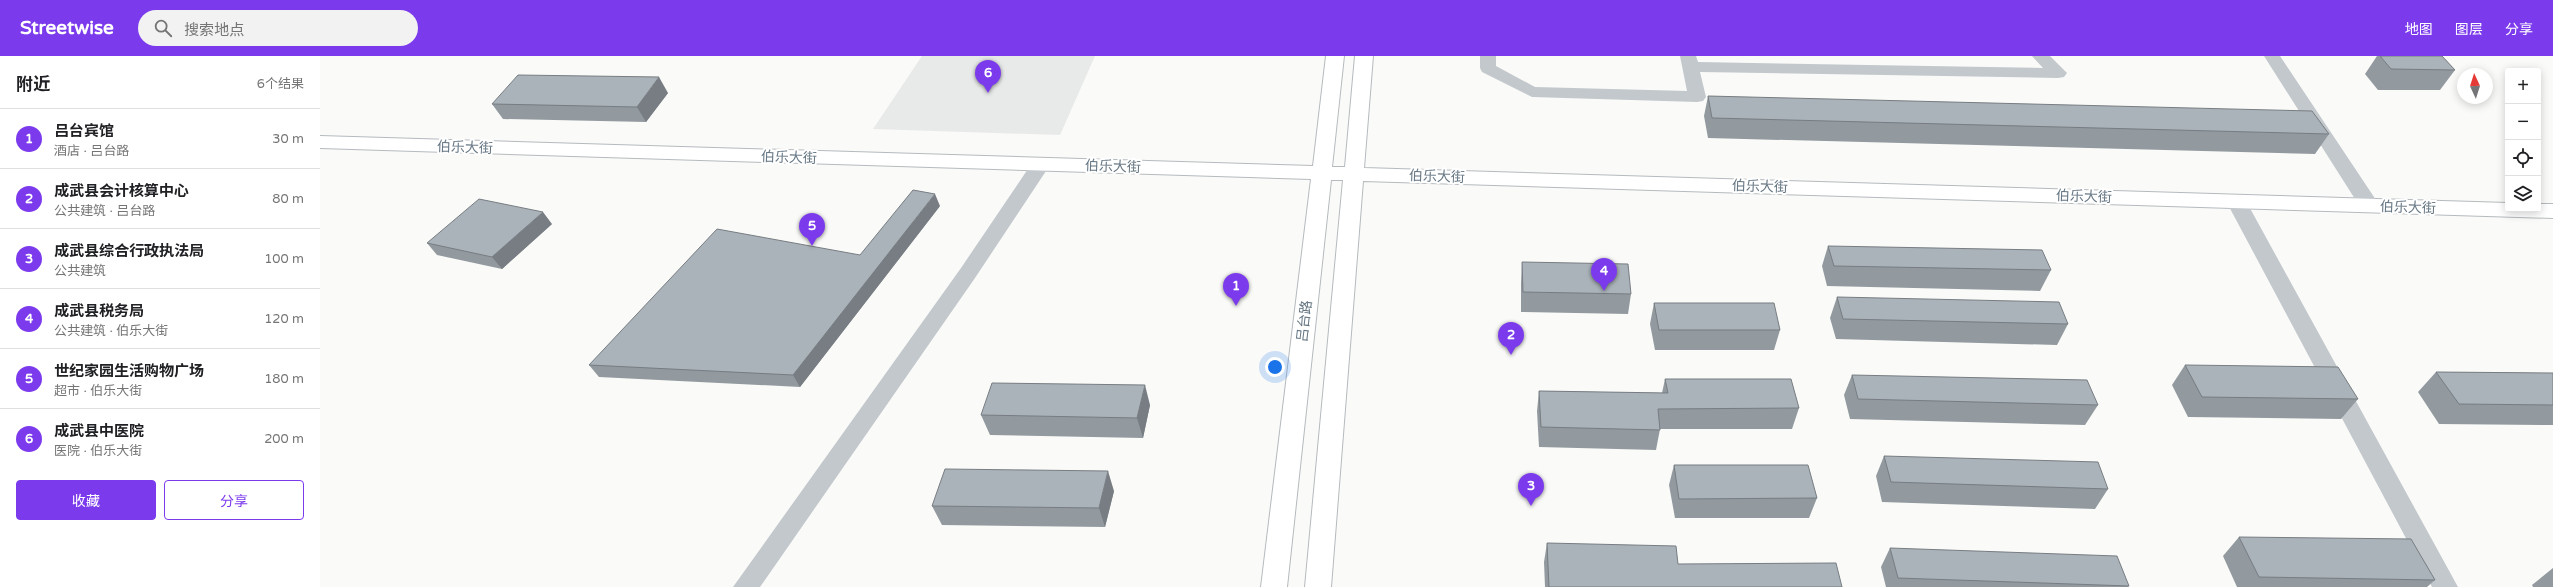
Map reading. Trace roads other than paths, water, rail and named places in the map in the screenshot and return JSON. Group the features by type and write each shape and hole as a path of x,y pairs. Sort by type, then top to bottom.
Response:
{"main road":[{"name":"吕台路","path":"1274,587 1335,56"},
{"path":"1318,587 1364,56"},
{"name":"伯乐大街","path":"320,142 2553,211"}],"street":[{"path":"1488,56 1488,68 1532,92 1697,97 1689,62 2058,73 2040,56"},
{"path":"2272,56 2369,206"},
{"path":"746,587 968,273 1041,164"},
{"path":"2236,201 2445,587"}],"place":[{"name":"成武县中医院","path":"988,93"},
{"name":"世纪家园生活购物广场","path":"812,246"},
{"name":"成武县税务局","path":"1604,291"},
{"name":"吕台宾馆","path":"1236,306"},
{"name":"成武县会计核算中心","path":"1511,355"},
{"name":"成武县综合行政执法局","path":"1531,506"}]}
